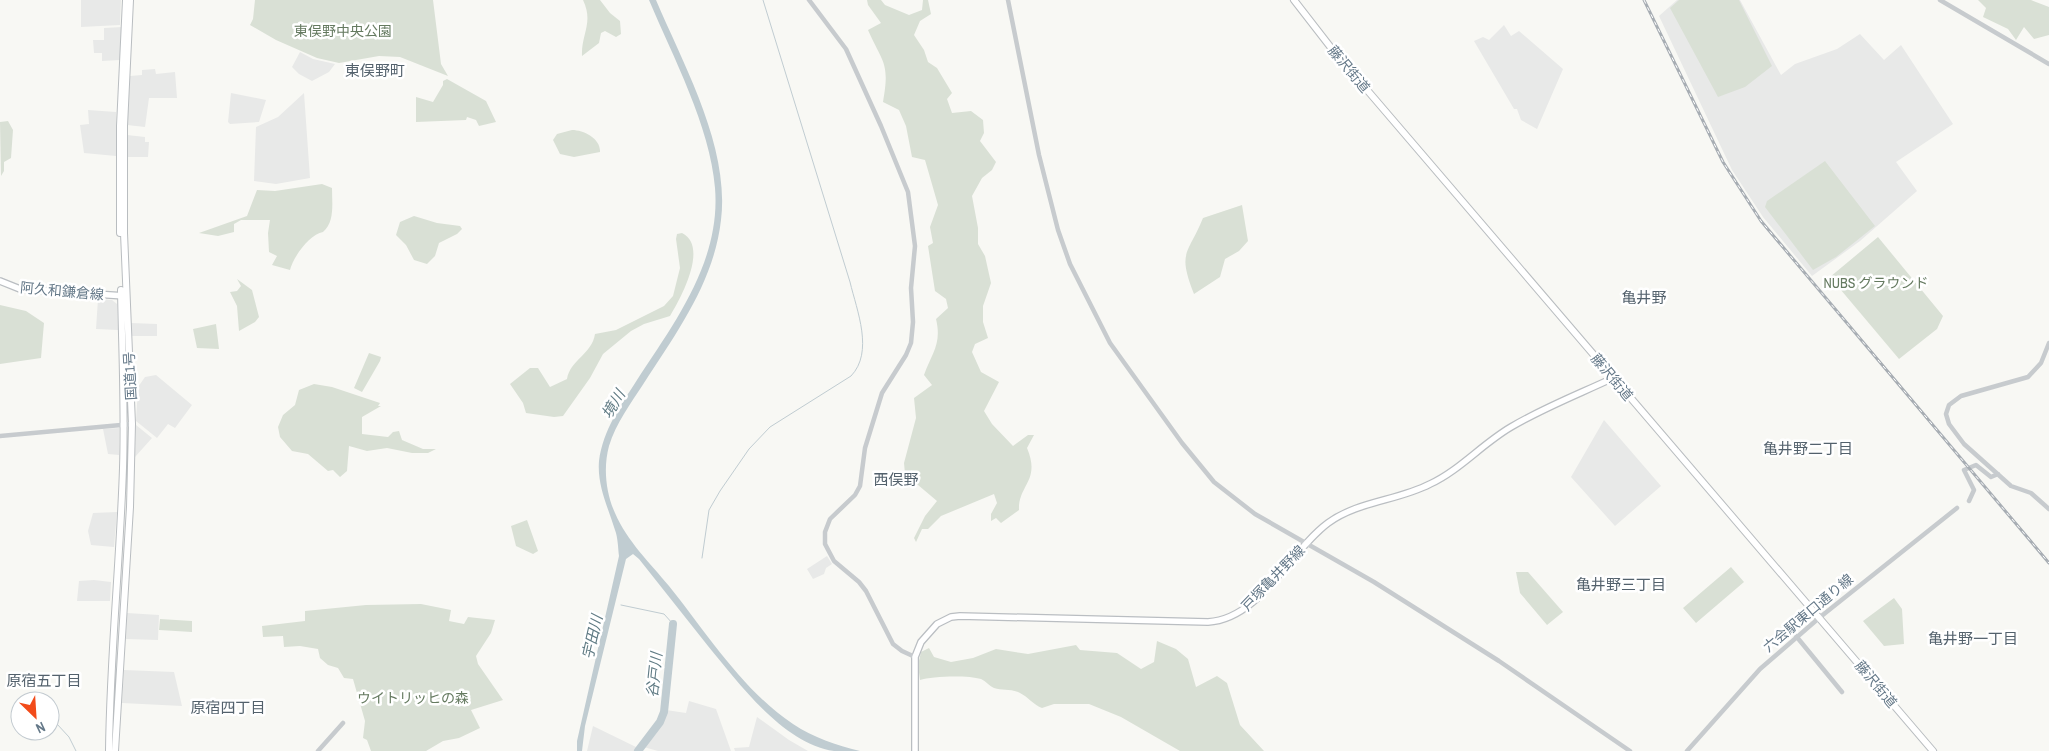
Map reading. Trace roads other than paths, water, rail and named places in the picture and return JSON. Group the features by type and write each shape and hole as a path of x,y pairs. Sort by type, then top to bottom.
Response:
{"highway":[{"name":"国道1号","path":"108,751 124,424 120,126 126,0"},
{"name":"国道1号","path":"116,751 130,507 132,424 123,296 124,126 130,0"},
{"name":"藤沢街道","path":"1294,0 1332,49 1933,751"}],"main road":[{"name":"阿久和鎌倉線","path":"0,280 20,289 123,296"},
{"name":"戸塚亀井野線","path":"915,751 915,657 930,631 942,621 954,617 1221,622 1247,607 1327,524 1342,515 1369,504 1400,497 1432,484 1510,428 1613,378"}],"street":[{"path":"809,0 839,38 851,57 881,126 908,192 915,246 911,288 913,322 911,343 906,355 890,376 882,393 865,448 859,489 830,519 825,532 825,544 834,561 866,591 894,644 902,651 915,657"},
{"path":"1008,0 1026,95 1058,230 1070,264 1104,334 1148,398 1214,482 1255,514 1374,582 1483,651 1630,751"},
{"path":"1940,0 2049,64"},
{"path":"2049,343 2041,363 2028,378 1961,396 1949,405 1946,414 1949,424 1964,444 2010,486 2036,496 2049,508"},
{"path":"0,436 132,424"},
{"path":"1969,501 1974,490 1964,470 1976,465 1991,477 1998,474"},
{"name":"六会駅東口通り線","path":"1687,751 1746,683 1796,636 1958,508"},
{"path":"1796,636 1842,692"},
{"path":"318,751 343,723"}],"waterway":[{"path":"702,558 709,510 749,449 770,427 851,376 858,366 862,355 862,331 850,282 763,0"},
{"path":"621,605 664,614 673,624"},
{"name":"谷戸川","path":"638,751 660,722 664,712 673,624"},
{"path":"60,727 69,737 76,751"}],"railway":[{"path":"1644,0 1723,162 1761,221 2049,563"}],"district":[{"name":"東俣野町","path":"375,70"},
{"name":"亀井野","path":"1644,297"},
{"name":"亀井野二丁目","path":"1808,448"},
{"name":"西俣野","path":"896,479"},
{"name":"亀井野三丁目","path":"1621,584"},
{"name":"亀井野一丁目","path":"1973,638"},
{"name":"原宿五丁目","path":"44,680"},
{"name":"原宿四丁目","path":"228,707"}],"park label":[{"name":"東俣野中央公園","path":"343,31"},
{"name":"NUBS グラウンド","path":"1876,283"},
{"name":"ウイトリッヒの森","path":"413,698"}],"water label":[{"name":"境川","path":"613,404"},
{"name":"宇田川","path":"592,637"}]}
